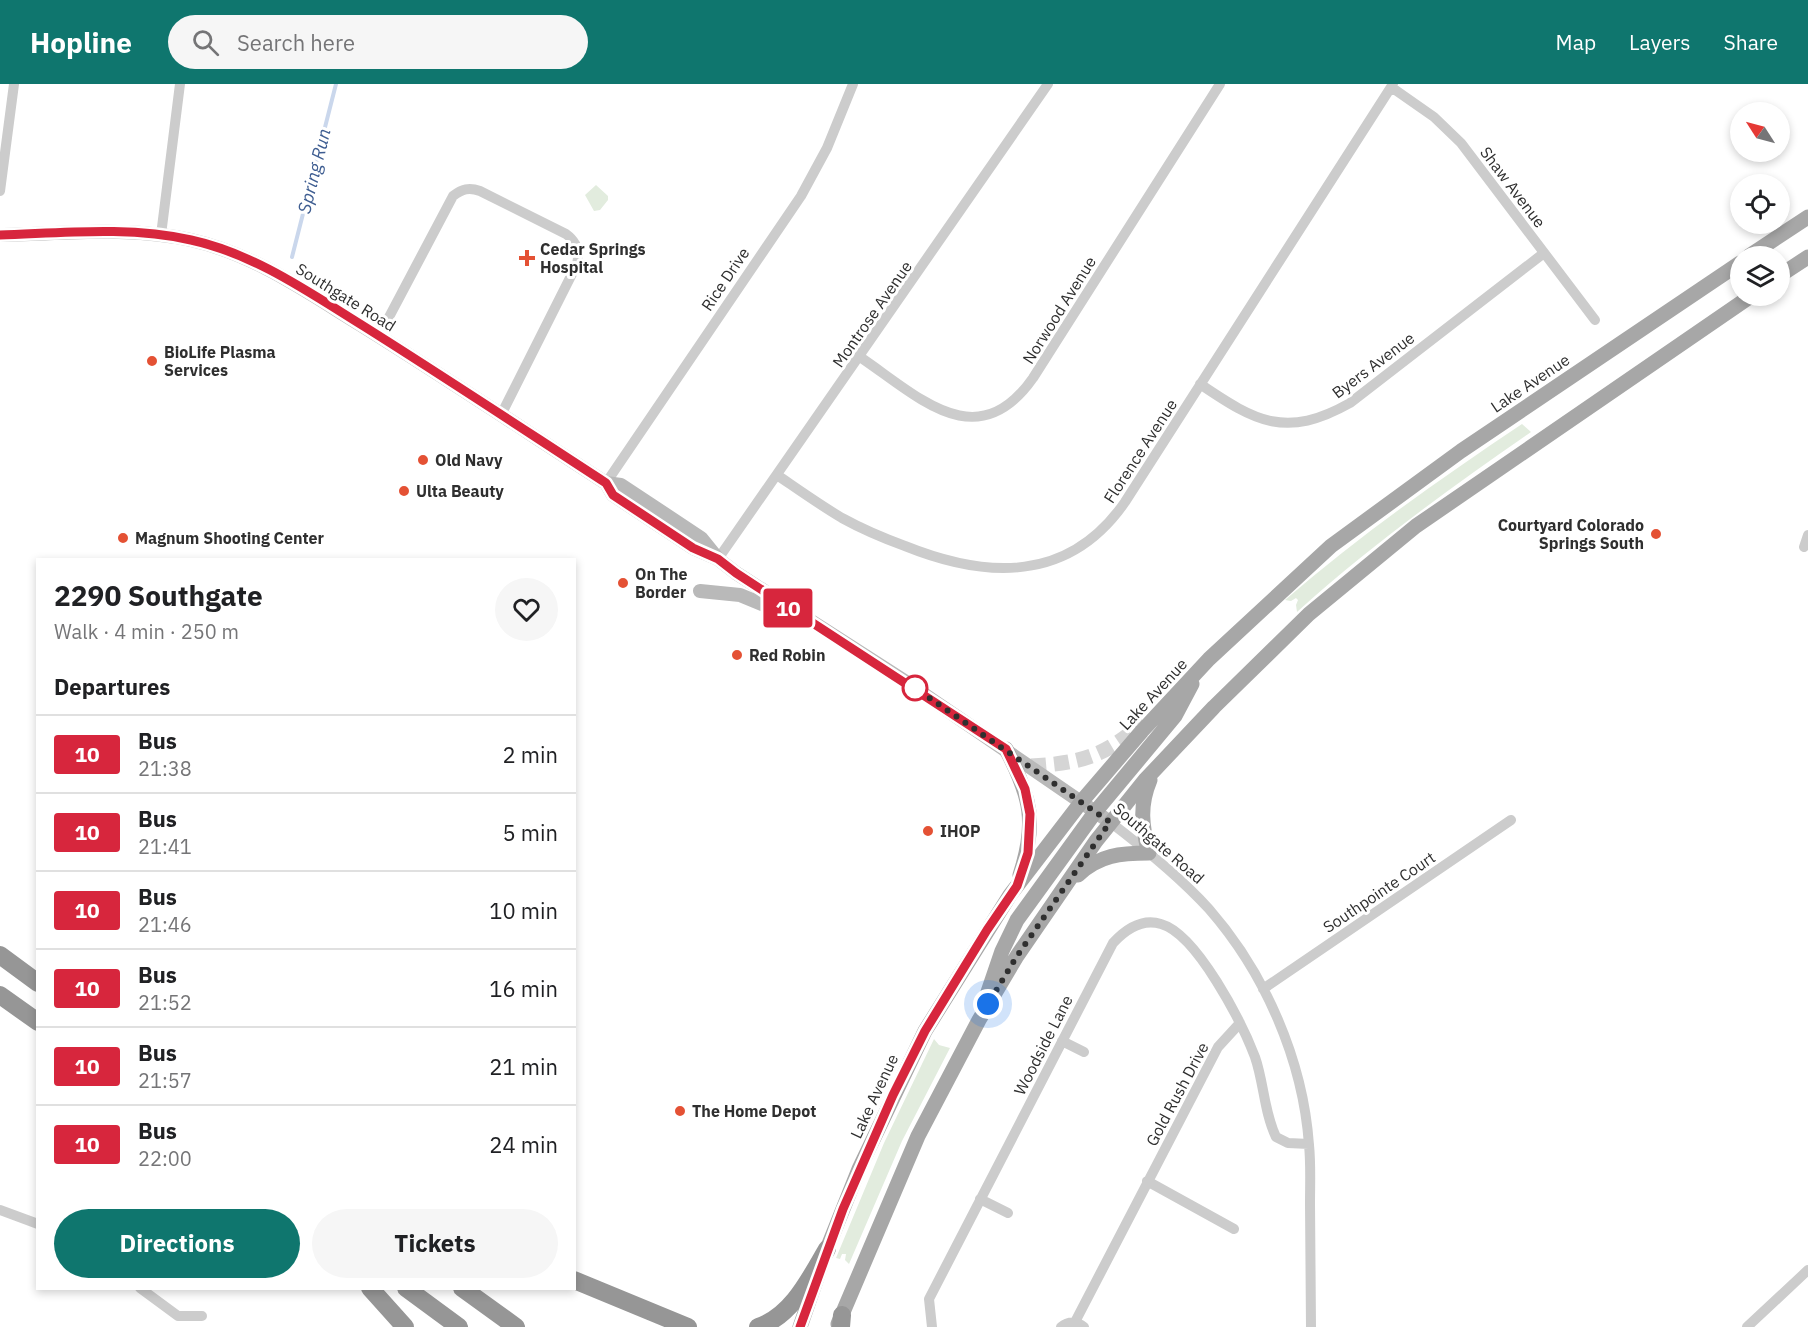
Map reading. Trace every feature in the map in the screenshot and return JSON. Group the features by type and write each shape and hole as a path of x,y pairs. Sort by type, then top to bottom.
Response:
{"highway":[{"path":"0,955 36,982"},
{"path":"0,995 36,1021"},
{"path":"758,1327 778,1318 791,1305 827,1249"},
{"path":"576,1281 688,1327"},
{"path":"372,1290 405,1327"},
{"path":"409,1290 459,1327"},
{"path":"465,1290 516,1327"}],"main road":[{"path":"1764,246 1808,217"},
{"path":"1790,268 1808,256"},
{"name":"Lake Avenue","path":"800,1327 827,1249 859,1169 925,1031 1017,886 1082,801 1169,701 1276,595 1331,546 1461,451 1730,270"},
{"path":"840,1323 918,1136 979,1020 1017,956 1062,890 1110,822 1155,769 1214,707 1310,614 1416,526 1736,306"},
{"path":"979,1020 1002,951 1017,920 1096,811 1175,716 1200,669"},
{"path":"1006,749 1025,789 1030,814 1028,853 1017,886"},
{"path":"1062,890 1082,871 1108,856 1123,853 1149,853 1142,828 1141,813 1146,790 1155,769"}],"street":[{"path":"0,191 14,84"},
{"path":"160,235 180,84"},
{"name":"Rice Drive","path":"606,483 801,196 828,148 853,84"},
{"name":"Montrose Avenue","path":"718,559 1048,84"},
{"name":"Norwood Avenue","path":"860,357 945,413 974,418 987,416 1000,411 1012,402 1033,378 1220,84"},
{"name":"Shaw Avenue","path":"1392,85 1449,130 1595,320"},
{"name":"Florence Avenue","path":"777,475 848,521 876,535 924,554 982,568 1032,567 1063,556 1079,547 1098,533 1116,515 1392,85"},
{"path":"379,336 453,196 458,192 472,188 480,191 566,234 578,248 577,264 501,415"},
{"name":"Southgate Road","path":"0,235 109,233 160,235 213,246 240,256 289,280 606,483 613,495 693,548 718,559 818,627 909,684 1082,801 1149,853 1209,909 1245,958 1263,989 1292,1057 1302,1094 1309,1144 1311,1327"},
{"name":"Byers Avenue","path":"1200,384 1233,406 1262,419 1292,423 1322,418 1350,403 1544,253"},
{"path":"1804,547 1808,535"},
{"path":"700,591 740,594 818,627"},
{"name":"Southpointe Court","path":"1263,989 1512,820"},
{"name":"Woodside Lane","path":"932,1327 928,1299 1113,943 1131,928 1152,922 1173,929 1184,939 1215,981 1240,1023"},
{"path":"1240,1023 1259,1069 1276,1137 1288,1143 1309,1144"},
{"name":"Gold Rush Drive","path":"1080,1325 1148,1181 1218,1047 1240,1023"},
{"path":"1062,1041 1084,1052"},
{"path":"1148,1181 1234,1229"},
{"path":"980,1199 1008,1214"},
{"path":"0,1210 36,1223"},
{"path":"1747,1327 1808,1270"},
{"path":"143,1290 178,1316 202,1316"},
{"path":"1061,1327 1064,1324 1080,1325"}],"green space":[{"path":"596,185 608,196 608,200 600,210 594,211 585,195"},
{"path":"1522,424 1531,432 1411,518 1297,612 1298,600 1296,598 1291,601 1285,600 1401,508"},
{"path":"934,1039 939,1045 950,1048 902,1141 849,1264 845,1260 846,1254 842,1254 840,1259 836,1258 884,1143"}],"waterway":[{"name":"Spring Run","path":"292,257 336,84"}],"tunnel":[{"path":"1031,766 1065,763 1092,756 1117,743 1144,722"}],"bus line":[{"name":"10","path":"0,235 109,233 168,236 213,246 267,268 379,336 606,483 613,495 693,548 718,559 832,637 909,684 1006,749 1025,789 1030,814 1028,853 1017,886 925,1031 893,1095 859,1169 827,1249 800,1327"}],"place":[{"name":"Cedar Springs Hospital","path":"527,258"},
{"name":"BioLife Plasma Services","path":"152,361"},
{"name":"Old Navy","path":"423,460"},
{"name":"Ulta Beauty","path":"404,491"},
{"name":"Courtyard Colorado Springs South","path":"1656,534"},
{"name":"Magnum Shooting Center","path":"123,538"},
{"name":"On The Border","path":"623,583"},
{"name":"Red Robin","path":"737,655"},
{"name":"IHOP","path":"928,831"},
{"name":"The Home Depot","path":"680,1111"}],"route":[{"path":"915,688 909,684 1110,822 1017,956 988,1004"}]}
